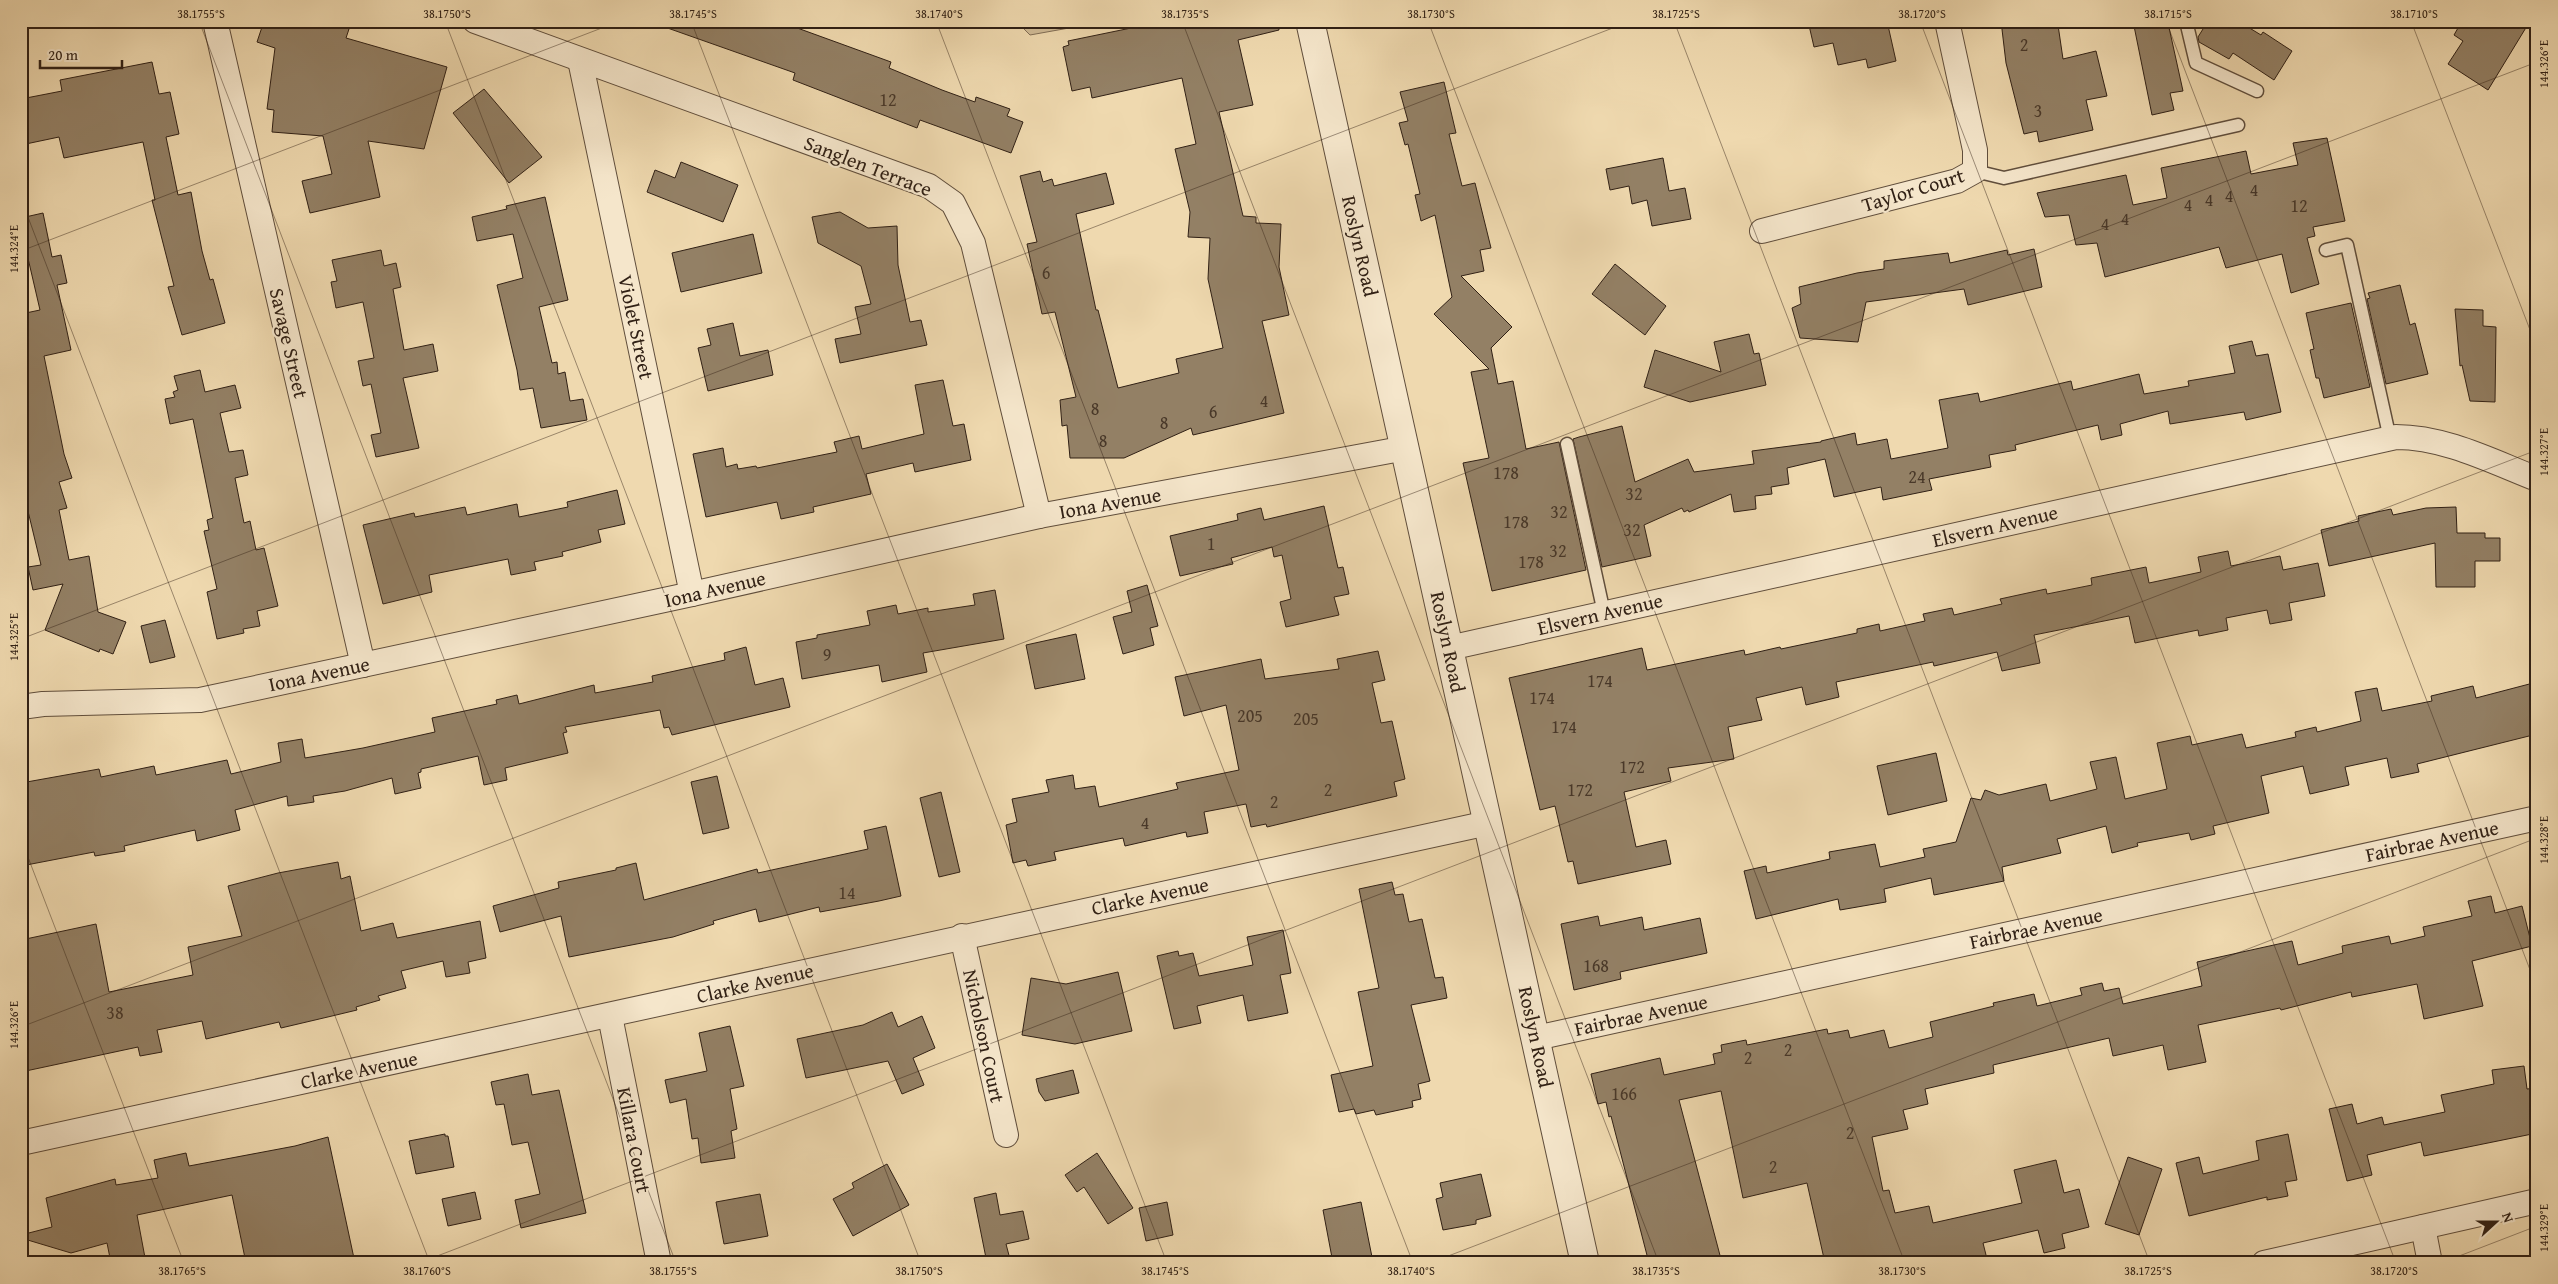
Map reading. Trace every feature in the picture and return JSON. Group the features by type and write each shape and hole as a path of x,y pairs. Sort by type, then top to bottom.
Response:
{"street":[{"name":"Savage Street","path":"215,21 362,665"},
{"name":"Sanglen Terrace","path":"475,21 929,186 953,203 973,243 1039,516"},
{"name":"Roslyn Road","path":"1310,21 1585,1263"},
{"name":"Taylor Court","path":"1762,232 1956,181 1975,171 1975,150 1947,21"},
{"name":"Violet Street","path":"580,60 692,594"},
{"name":"Elsvern Avenue","path":"1449,648 2390,439 2415,437 2438,441 2537,478"},
{"name":"Iona Avenue","path":"21,707 43,704 200,700 692,594 1039,516 1406,448"},
{"name":"Fairbrae Avenue","path":"1536,1038 2537,818"},
{"name":"Clarke Avenue","path":"21,1143 610,1016 962,936 1488,823"},
{"name":"Nicholson Court","path":"962,936 1006,1135"},
{"name":"Killara Court","path":"610,1016 659,1263"},
{"path":"2264,1263 2537,1201"},
{"path":"2423,1227 2430,1263"}],"lane":[{"path":"2186,21 2196,63 2257,91"},
{"path":"1975,171 2004,178 2238,125"},
{"path":"2326,250 2347,245 2390,439"},
{"path":"1567,444 1604,613"}],"shaded area":[{"path":"1016,21 1069,21 1069,28 1030,35"}],"building":[{"path":"264,21 326,21 349,29 346,38 447,67 424,149 368,141 380,197 310,213 302,181 332,174 323,136 272,132 274,110 267,109 275,48 257,42"},
{"path":"660,21 778,21 891,62 889,68 942,90 975,102 976,97 1010,109 1007,116 1023,122 1011,153 920,120 917,128 793,80 795,73 659,25"},
{"path":"1165,21 1278,21 1279,30 1238,40 1253,105 1219,112 1243,216 1256,217 1256,223 1281,224 1279,267 1289,315 1262,321 1284,413 1193,435 1191,428 1124,458 1070,458 1067,425 1062,426 1060,400 1076,397 1055,312 1042,314 1027,244 1037,242 1020,176 1040,171 1043,182 1052,179 1054,186 1106,173 1114,204 1076,214 1096,310 1098,310 1118,388 1179,373 1176,359 1223,348 1208,279 1210,238 1188,237 1190,212 1175,149 1196,144 1182,78 1092,98 1090,87 1072,91 1063,47 1069,45 1068,41"},
{"path":"1808,21 1887,21 1896,61 1868,68 1866,59 1838,65 1833,43 1814,47"},
{"path":"2001,21 2050,21 2050,26 2058,25 2063,59 2096,51 2107,96 2086,100 2093,130 2039,142 2037,131 2024,134 2006,63"},
{"path":"2133,21 2155,21 2156,26 2168,23 2183,91 2170,93 2174,110 2152,115"},
{"path":"2208,21 2238,21 2261,35 2263,32 2292,51 2274,80 2233,53 2229,59 2199,42 2198,37"},
{"path":"2462,21 2530,21 2488,90 2448,64 2463,41 2454,35"},
{"path":"152,62 159,94 170,92 179,134 166,137 178,195 191,192 202,251 210,280 213,279 225,323 182,335 168,287 174,286 152,200 155,200 143,142 64,158 59,137 21,145 21,99 62,91 60,80"},
{"path":"1444,82 1456,133 1449,134 1462,186 1475,183 1491,248 1480,250 1484,271 1461,276 1512,327 1491,348 1498,384 1513,381 1526,449 1559,442 1586,570 1492,591 1463,463 1489,458 1471,372 1489,369 1434,314 1452,297 1435,215 1421,221 1415,195 1420,194 1408,144 1405,145 1399,123 1408,121 1400,92"},
{"path":"484,89 542,157 509,183 453,113"},
{"path":"2327,138 2345,221 2313,227 2315,236 2307,238 2319,284 2291,293 2282,254 2226,268 2219,247 2105,277 2097,243 2076,245 2069,215 2045,217 2037,193 2126,175 2133,205 2167,198 2161,168 2246,151 2251,174 2298,165 2293,143"},
{"path":"1663,158 1669,191 1685,188 1691,219 1652,226 1647,200 1632,204 1629,186 1610,190 1606,169"},
{"path":"681,162 738,185 723,222 647,192 655,170 675,178"},
{"path":"545,197 568,300 539,307 552,363 557,362 558,374 565,372 570,401 583,399 587,420 541,428 533,388 520,390 497,285 523,278 513,234 477,241 472,217 507,209 506,206"},
{"path":"840,212 868,228 897,226 898,265 910,322 921,320 927,345 840,363 835,339 861,334 855,307 871,304 861,266 818,243 812,217"},
{"path":"43,213 52,257 61,255 67,283 57,285 71,350 44,356 64,454 72,478 59,482 67,508 59,510 69,560 89,556 98,612 126,622 113,654 100,649 99,652 45,630 63,584 33,590 28,567 41,565 27,507 21,509 21,314 40,310 21,228 21,218"},
{"path":"753,234 762,273 681,292 672,253"},
{"path":"2034,249 2042,287 1968,305 1964,289 1866,302 1858,342 1800,338 1792,308 1801,304 1799,287 1857,273 1884,269 1884,261 1948,253 1950,263 2007,250 2008,255"},
{"path":"381,250 384,266 396,263 401,287 393,289 404,350 433,344 438,371 403,378 419,448 376,457 371,435 381,433 371,384 363,386 358,361 374,358 363,302 336,308 331,282 337,281 332,260"},
{"path":"1615,264 1666,306 1645,335 1592,294"},
{"path":"2400,285 2410,325 2415,323 2428,374 2386,384 2367,299 2370,298 2368,293"},
{"path":"2351,303 2370,387 2324,398 2319,378 2316,378 2310,350 2314,349 2306,313"},
{"path":"2455,309 2483,310 2483,326 2496,327 2495,402 2470,401 2462,365 2460,366"},
{"path":"733,323 740,356 768,350 773,375 708,391 698,348 711,345 707,329"},
{"path":"1749,334 1754,354 1759,353 1766,385 1690,402 1644,387 1655,350 1721,372 1714,342"},
{"path":"2252,341 2256,356 2268,354 2281,412 2246,420 2244,412 2170,424 2168,411 2120,424 2122,435 2101,440 2098,425 2015,445 2016,450 1989,455 1991,467 1929,479 1932,490 1883,500 1881,487 1834,497 1825,459 1787,468 1789,484 1771,487 1772,494 1755,496 1756,509 1734,512 1731,494 1689,512 1688,510 1684,512 1682,508 1644,525 1651,556 1602,567 1573,439 1622,426 1635,482 1688,459 1694,472 1754,464 1752,451 1821,442 1855,433 1857,445 1887,439 1891,459 1948,448 1939,400 1978,393 1980,402 2071,381 2073,390 2139,374 2144,394 2189,386 2188,381 2235,373 2229,346"},
{"path":"200,370 205,392 235,385 241,408 220,413 229,452 243,450 248,475 235,478 244,523 250,521 256,550 264,548 278,606 257,611 260,626 243,629 244,633 217,639 207,592 217,589 204,531 209,530 207,520 213,518 193,419 170,424 165,399 175,397 173,392 178,390 174,376"},
{"path":"943,380 953,426 964,424 971,460 915,472 913,463 866,474 871,494 813,507 814,512 781,519 777,502 706,517 693,454 723,448 726,467 737,464 738,469 756,466 757,468 837,452 834,442 859,436 862,449 924,434 915,385"},
{"path":"617,490 625,524 598,530 601,542 562,552 563,556 534,562 536,570 511,575 508,559 429,575 432,592 383,604 363,525 414,513 415,517 465,507 467,515 517,504 519,517 568,507 567,502"},
{"path":"1324,506 1338,568 1343,567 1349,594 1334,597 1339,615 1286,627 1280,602 1291,599 1282,555 1274,557 1272,547 1231,558 1233,564 1180,576 1170,536 1238,520 1237,514 1261,508 1264,520"},
{"path":"2456,507 2457,533 2485,533 2485,538 2500,538 2500,561 2475,561 2475,587 2436,587 2435,543 2329,566 2321,530 2359,521 2358,516 2391,509 2393,515 2426,508"},
{"path":"2228,551 2231,566 2280,556 2283,570 2318,563 2325,596 2289,603 2292,620 2270,624 2267,610 2226,618 2228,630 2199,636 2198,630 2135,643 2129,616 2034,635 2040,663 2002,671 1997,652 1934,666 1933,662 1836,682 1839,697 1806,705 1802,687 1756,698 1762,720 1728,727 1734,759 1668,768 1671,781 1624,792 1636,847 1666,840 1671,864 1578,884 1573,861 1568,862 1555,806 1540,810 1509,678 1642,648 1647,670 1744,650 1745,655 1780,647 1781,649 1857,633 1857,629 1879,624 1880,631 1925,621 1923,614 1952,608 1954,615 2002,604 2000,599 2046,589 2047,594 2092,585 2091,578 2146,567 2149,583 2201,572 2198,557"},
{"path":"1147,585 1158,626 1150,628 1154,645 1123,654 1113,617 1132,612 1127,591"},
{"path":"995,590 1004,639 923,653 927,672 882,682 879,665 802,679 796,642 817,638 817,635 870,625 867,611 896,605 898,614 928,608 928,612 975,605 973,594"},
{"path":"165,620 175,657 150,663 141,626"},
{"path":"1076,634 1085,679 1035,689 1026,645"},
{"path":"746,647 755,685 783,678 790,707 672,735 669,727 664,728 660,710 565,727 567,732 563,733 568,753 505,768 507,780 484,785 478,756 421,769 421,772 418,773 421,788 395,794 392,778 345,791 313,796 314,802 288,806 287,796 235,810 240,830 197,841 195,830 124,846 125,851 95,856 94,852 21,866 21,783 99,769 101,777 154,766 156,775 227,760 231,774 281,762 278,743 302,739 305,758 363,748 435,732 432,718 497,704 496,700 517,695 519,704 594,685 595,693 653,682 652,676 725,660 724,653"},
{"path":"1378,651 1385,680 1372,683 1381,723 1392,721 1405,779 1394,782 1397,796 1267,827 1266,824 1251,827 1246,804 1204,812 1208,833 1187,837 1186,832 1125,846 1123,838 1054,852 1056,860 1028,866 1026,860 1013,863 1006,825 1017,822 1012,799 1049,792 1046,780 1073,775 1075,789 1095,786 1099,807 1178,789 1176,783 1239,770 1226,705 1184,716 1175,677 1261,659 1265,679 1339,669 1337,659"},
{"path":"2537,682 2537,734 2417,764 2419,772 2391,778 2387,758 2345,767 2349,785 2310,794 2303,766 2261,776 2269,813 2213,826 2215,834 2191,840 2189,833 2137,843 2138,846 2112,853 2106,826 2057,839 2061,853 2002,867 2004,881 1934,895 1931,878 1884,889 1886,902 1840,910 1838,899 1756,919 1744,871 1766,866 1767,873 1830,859 1829,852 1875,844 1880,867 1925,857 1923,849 1956,842 1971,798 1981,800 1985,790 1999,795 2046,784 2050,801 2097,789 2090,762 2116,757 2125,799 2167,789 2157,743 2190,736 2192,745 2242,734 2246,748 2296,737 2295,732 2316,727 2317,732 2361,721 2355,692 2377,688 2382,711 2432,701 2431,696 2473,686 2476,698"},
{"path":"1936,753 1947,801 1888,815 1877,766"},
{"path":"717,776 729,828 703,834 691,782"},
{"path":"941,792 960,872 939,877 920,798"},
{"path":"886,826 901,896 879,901 820,912 819,907 759,922 756,909 713,921 714,924 673,937 569,957 561,916 500,932 493,906 559,888 558,882 616,870 616,868 636,863 644,900 757,869 758,873 868,849 864,831"},
{"path":"338,862 341,879 350,876 361,931 393,923 397,938 480,921 486,958 468,962 470,973 446,977 443,961 401,971 406,988 378,996 380,1000 356,1007 357,1010 281,1028 279,1022 206,1039 202,1021 157,1030 162,1052 140,1056 138,1047 21,1072 21,940 96,924 109,992 193,975 188,947 242,936 228,886 278,873"},
{"path":"1392,882 1395,895 1403,894 1409,922 1422,919 1435,978 1443,977 1447,998 1411,1005 1430,1081 1418,1084 1421,1099 1412,1101 1413,1107 1376,1115 1374,1110 1356,1114 1354,1109 1339,1112 1331,1075 1373,1066 1358,992 1379,988 1359,889"},
{"path":"2491,896 2495,913 2522,906 2532,946 2472,961 2483,1006 2424,1019 2417,984 2352,997 2351,992 2281,1010 2280,1008 2198,1025 2206,1062 2168,1070 2163,1045 2113,1056 2109,1038 1993,1065 1994,1073 1925,1089 1928,1104 1903,1110 1908,1129 1872,1137 1883,1191 1889,1190 1895,1213 1929,1206 1933,1223 2022,1203 2014,1170 2056,1160 2064,1193 2079,1189 2089,1227 2062,1234 2065,1248 2044,1253 2038,1230 1983,1243 1988,1263 1825,1263 1807,1183 1743,1198 1721,1091 1679,1100 1722,1263 1649,1263 1611,1116 1609,1117 1606,1102 1598,1104 1591,1074 1660,1058 1664,1075 1715,1064 1713,1054 1722,1052 1721,1045 1746,1040 1747,1045 1827,1029 1828,1034 1848,1030 1850,1038 1884,1030 1889,1048 1933,1037 1930,1022 1994,1006 1993,1003 2034,994 2037,1006 2082,995 2080,988 2102,983 2104,991 2119,988 2123,1004 2202,986 2197,962 2292,941 2298,965 2343,953 2342,946 2389,936 2391,944 2425,936 2423,927 2472,916 2468,901"},
{"path":"1598,916 1600,926 1642,917 1644,930 1700,918 1707,953 1620,972 1621,979 1574,990 1561,924"},
{"path":"1283,930 1291,973 1280,975 1288,1013 1248,1021 1243,995 1197,1006 1201,1023 1174,1029 1157,956 1178,951 1179,956 1193,953 1199,976 1253,965 1247,937"},
{"path":"1118,972 1132,1031 1075,1044 1022,1035 1031,978 1066,984"},
{"path":"892,1012 898,1027 922,1016 935,1048 913,1058 924,1085 902,1094 888,1061 806,1078 797,1039 863,1025"},
{"path":"730,1026 744,1086 730,1089 737,1129 731,1131 735,1158 701,1163 698,1138 692,1139 686,1099 670,1103 665,1080 707,1071 699,1033"},
{"path":"2524,1066 2527,1089 2537,1088 2537,1133 2424,1156 2421,1142 2367,1155 2372,1175 2347,1181 2329,1109 2352,1104 2357,1124 2382,1117 2384,1125 2445,1112 2441,1095 2494,1084 2492,1070"},
{"path":"1073,1070 1079,1093 1045,1101 1039,1092 1036,1079"},
{"path":"528,1074 532,1095 559,1090 586,1213 521,1228 515,1200 540,1194 528,1142 512,1145 504,1104 496,1105 491,1082"},
{"path":"445,1134 445,1136 448,1136 454,1167 416,1174 409,1141"},
{"path":"2288,1134 2297,1180 2285,1182 2288,1196 2267,1200 2267,1197 2189,1216 2176,1163 2199,1157 2203,1174 2259,1160 2256,1141"},
{"path":"328,1137 355,1263 246,1263 232,1195 137,1215 146,1263 111,1263 107,1243 71,1253 21,1238 21,1235 52,1227 46,1198 115,1179 116,1185 158,1178 154,1160 186,1153 189,1166 295,1146"},
{"path":"1097,1153 1133,1208 1108,1224 1084,1187 1077,1192 1065,1175"},
{"path":"2128,1157 2162,1169 2139,1235 2105,1224"},
{"path":"887,1164 909,1205 853,1236 833,1199 854,1188 852,1183"},
{"path":"1481,1174 1491,1216 1476,1220 1476,1224 1443,1230 1436,1199 1443,1197 1440,1183"},
{"path":"475,1192 481,1219 448,1226 442,1199"},
{"path":"996,1193 1000,1215 1023,1211 1029,1239 1006,1244 1011,1263 987,1263 974,1198"},
{"path":"760,1194 768,1236 724,1244 716,1202"},
{"path":"1167,1202 1173,1235 1146,1241 1139,1208"},
{"path":"1361,1202 1372,1257 1333,1263 1323,1210"}]}
